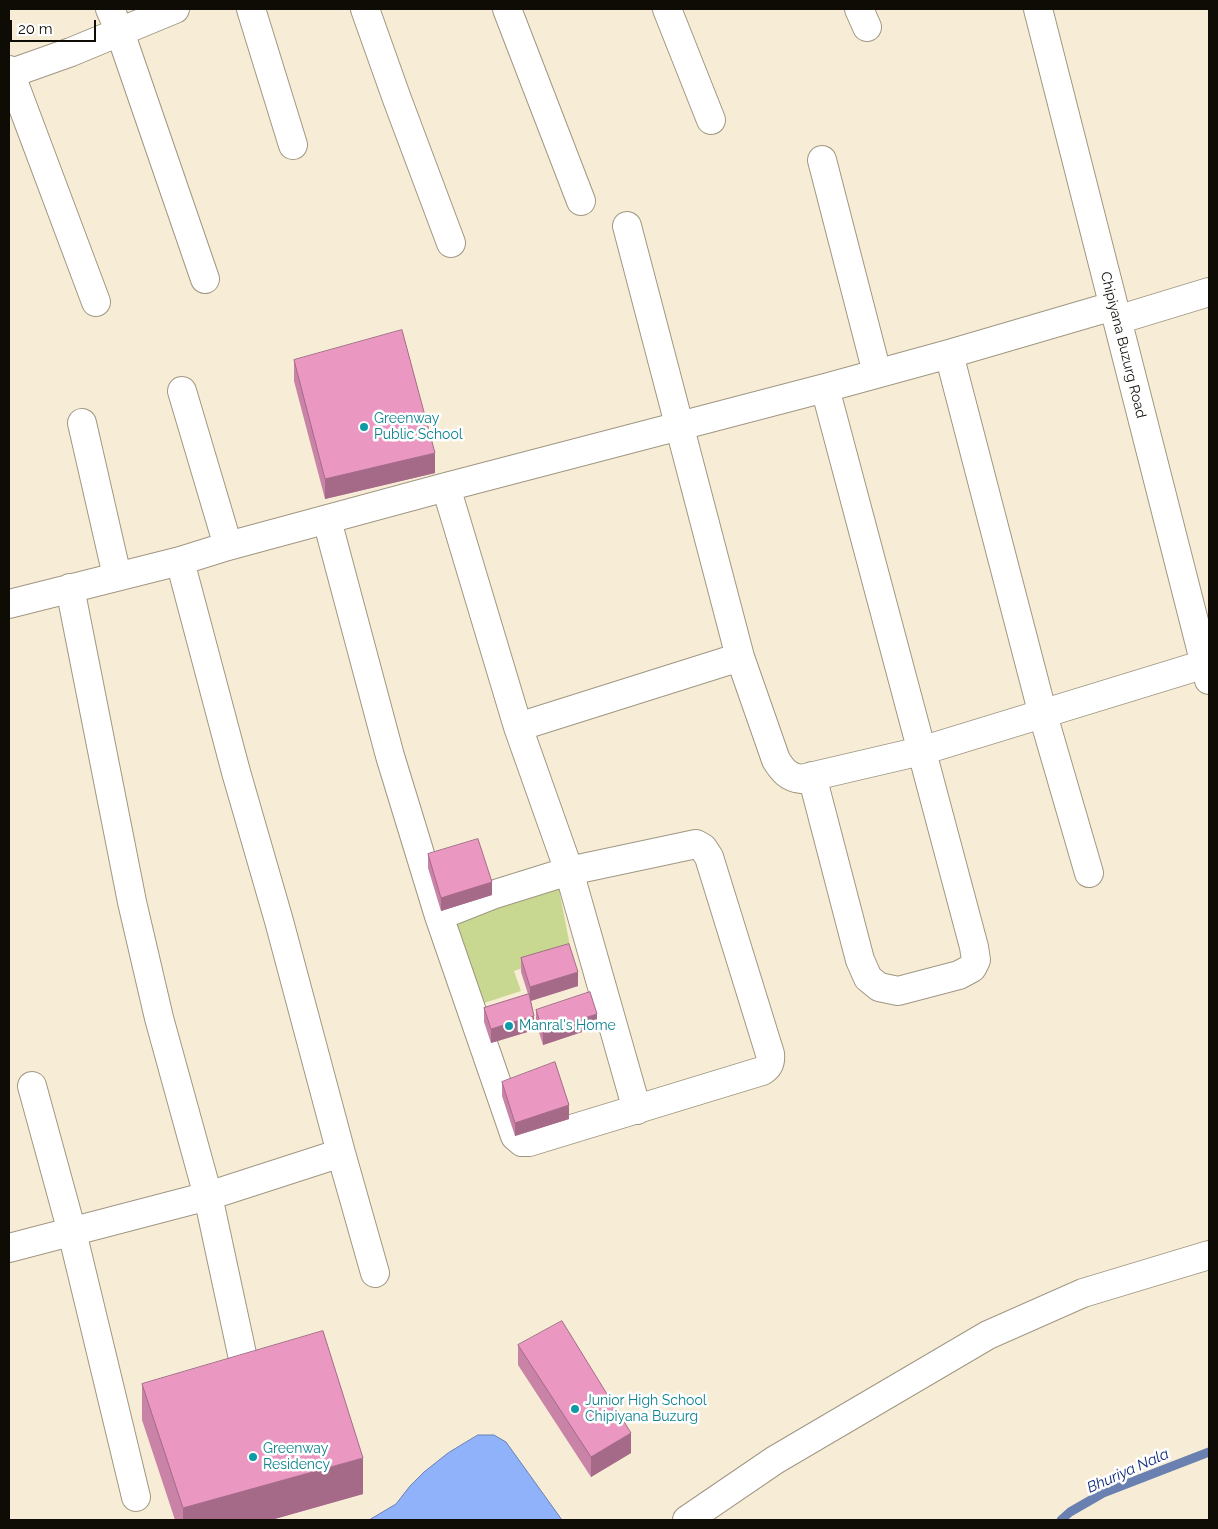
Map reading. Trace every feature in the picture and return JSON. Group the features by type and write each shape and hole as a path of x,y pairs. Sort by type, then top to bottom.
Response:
{"street":[{"path":"96,302 9,72 71,52 115,20 175,9"},
{"path":"252,9 293,145"},
{"path":"365,9 451,244"},
{"path":"507,9 581,201"},
{"path":"667,9 711,120"},
{"name":"Chipiyana Buzurg Road","path":"1038,9 1207,672"},
{"path":"115,20 204,279"},
{"path":"822,160 877,373"},
{"path":"627,226 740,657 776,760 791,777 801,779 921,751 1043,715 1207,672"},
{"path":"9,604 180,561 228,546 446,487 949,354 1209,292"},
{"path":"949,354 1043,715 1089,873"},
{"path":"812,776 860,960 868,978 879,987 898,990 958,975 972,968 976,960 974,947 825,388"},
{"path":"182,390 228,546"},
{"path":"82,423 118,576"},
{"path":"446,487 518,727 569,871 637,1110"},
{"path":"327,520 390,756 438,916 515,1136 522,1142 529,1142 762,1072 771,1062 709,857 704,848 696,844 569,871 492,895 438,916"},
{"path":"180,561 233,762 279,921 375,1272"},
{"path":"70,588 132,902 159,1018 208,1196 242,1354"},
{"path":"518,727 740,657"},
{"path":"32,1086 72,1232 136,1497"},
{"path":"9,1248 208,1196 341,1153"},
{"path":"687,1520 775,1460 988,1335 1083,1293 1209,1255"}],"green space":[{"path":"558,884 571,951 514,971 521,991 478,1005 446,922"}],"water":[{"path":"478,1435 494,1435 506,1442 562,1520 369,1520 396,1504 424,1472 448,1453"}],"building":[{"name":"Greenway Public School","path":"402,330 435,453 325,479 294,360"},
{"path":"478,839 492,882 441,898 428,854"},
{"path":"569,944 578,972 530,987 521,958"},
{"path":"590,992 597,1014 543,1031 536,1010"},
{"path":"529,994 534,1016 491,1029 484,1008"},
{"path":"555,1062 569,1105 515,1123 502,1082"},
{"name":"Junior High School Chipiyana Buzurg","path":"562,1321 631,1433 591,1457 518,1345"},
{"name":"Greenway Residency","path":"323,1331 363,1458 183,1508 142,1384"}],"waterway":[{"name":"Bhuriya Nala","path":"1061,1520 1070,1512 1103,1493 1209,1452"}],"place":[{"name":"Greenway Public School","path":"364,427"},
{"name":"Manral's Home","path":"509,1026"},
{"name":"Junior High School Chipiyana Buzurg","path":"575,1409"},
{"name":"Greenway Residency","path":"253,1457"}]}
